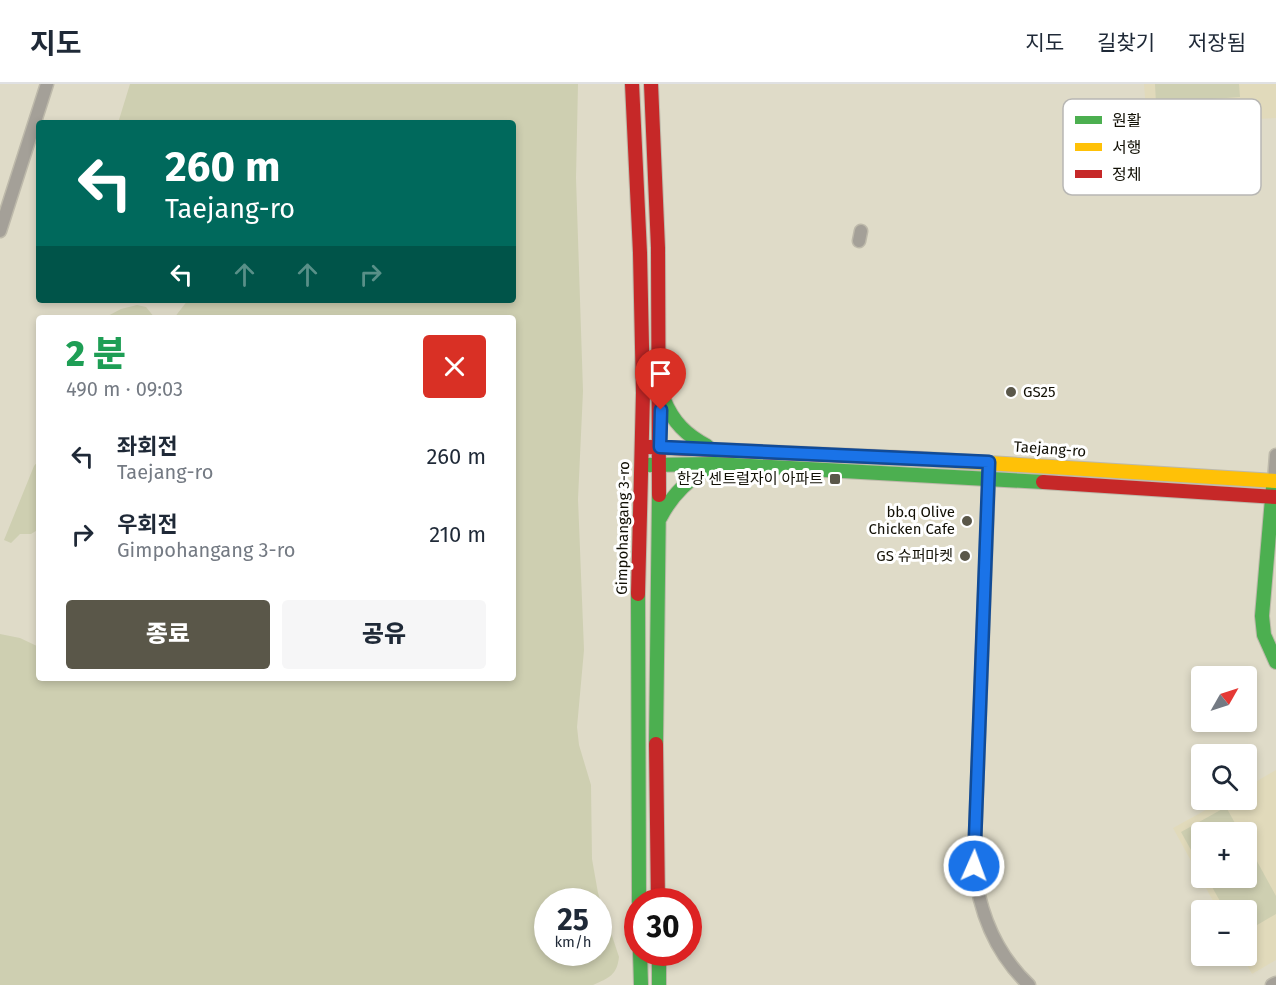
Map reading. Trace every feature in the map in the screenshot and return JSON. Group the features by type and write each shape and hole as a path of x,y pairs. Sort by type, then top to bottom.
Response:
{"street":[{"path":"0,231 47,84"},
{"name":"Gimpohangang 3-ro","path":"632,84 640,253 643,393 636,648 639,888"},
{"path":"651,84 660,262 661,392 656,745 657,888"},
{"path":"661,392 675,423 689,436 711,448"},
{"name":"Taejang-ro","path":"641,447 711,448 989,462 1275,481"},
{"path":"1276,455 1262,616 1264,634 1276,662"},
{"path":"989,462 974,866 978,894 989,929 1005,957 1029,985"},
{"path":"641,465 715,464 989,478 1274,497"},
{"path":"659,520 678,488 688,479 715,464"},
{"path":"640,966 641,985"},
{"path":"658,966 659,985"},
{"path":"1272,985 1276,983"}],"shaded area":[{"path":"1144,84 1276,84 1276,118 1261,119 1261,99 1145,99"},
{"path":"1276,770 1276,960 1252,974 1248,966 1257,966 1257,900 1213,900 1206,888 1257,888 1257,822 1191,822 1191,861 1173,828 1206,810 1257,810 1257,781"}],"green space":[{"path":"130,84 578,84 576,178 583,391 578,499 584,650 577,727 579,745 591,785 592,859 597,888 534,888 534,966 612,966 612,936 619,957 614,972 593,985 0,985 0,634 20,638 36,646 36,681 516,681 516,315 176,315 186,303 516,303 516,120 119,120"},
{"path":"1155,84 1239,84 1240,97 1156,99"},
{"path":"137,305 146,307 153,315 110,315"},
{"path":"36,464 36,531 31,534 20,534 11,543 4,540"},
{"path":"1221,810 1228,810 1234,822 1199,822"},
{"path":"1191,826 1191,850 1181,832"},
{"path":"1257,861 1276,896 1276,914 1257,925 1257,900 1219,900 1213,888 1257,888"}],"traffic: fast":[{"path":"664,400 681,427 707,446"},
{"path":"649,465 715,464 1043,482"},
{"path":"660,518 682,487 713,465"},
{"path":"1273,487 1262,616 1264,635 1276,662"},
{"path":"656,744 659,495"},
{"path":"638,594 639,888"},
{"path":"640,966 641,985"},
{"path":"659,966 659,985"}],"traffic: slow":[{"path":"924,459 1276,481"}],"traffic: jam":[{"path":"632,84 640,253 643,393 638,594"},
{"path":"651,84 658,248 659,495"},
{"path":"649,447 924,459"},
{"path":"1043,482 1276,497"},
{"path":"656,744 658,888"}],"place":[{"name":"GS25","path":"1011,392"},
{"name":"한강 센트럴자이 아파트","path":"835,479"},
{"name":"bb.q Olive Chicken Cafe","path":"967,521"},
{"name":"GS 슈퍼마켓","path":"965,556"}],"route":[{"path":"661,410 660,447 989,462 974,866"}]}
